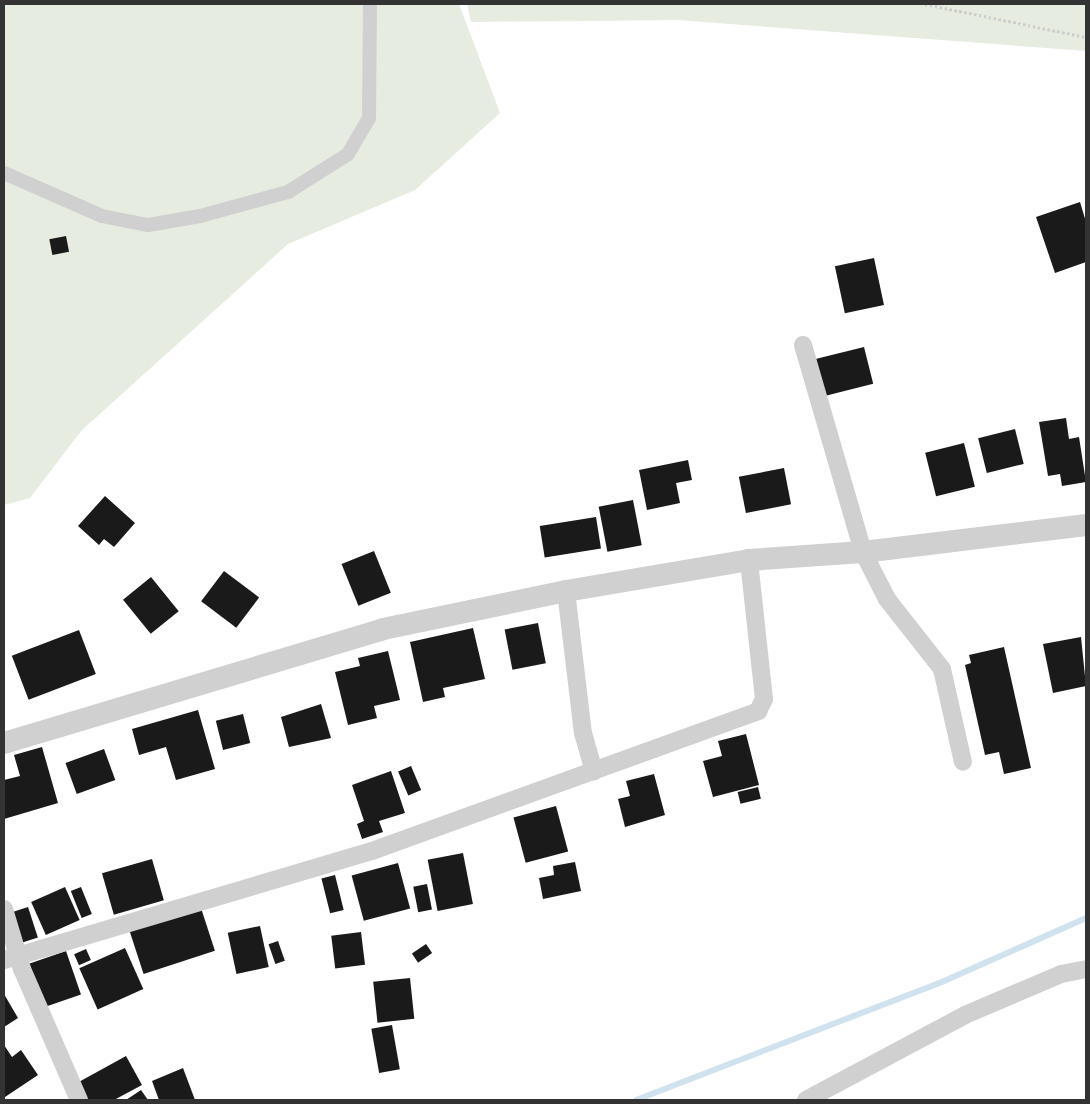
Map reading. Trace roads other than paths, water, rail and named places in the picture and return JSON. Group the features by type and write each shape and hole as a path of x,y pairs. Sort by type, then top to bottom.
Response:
{"street":[{"path":"4,173 102,216 148,225 200,216 288,192 348,154 369,118 370,4"},
{"path":"803,345 863,552 886,599 942,669 963,762"},
{"path":"4,743 383,629 566,591 749,560 863,552 1086,525"},
{"path":"10,957 372,851 758,712 764,699 749,560"},
{"path":"566,591 583,733 594,771"},
{"path":"4,909 10,957 78,1100"},
{"path":"806,1100 965,1015 1061,974 1086,969"}],"waterway":[{"path":"636,1100 944,981 1086,918"}]}
